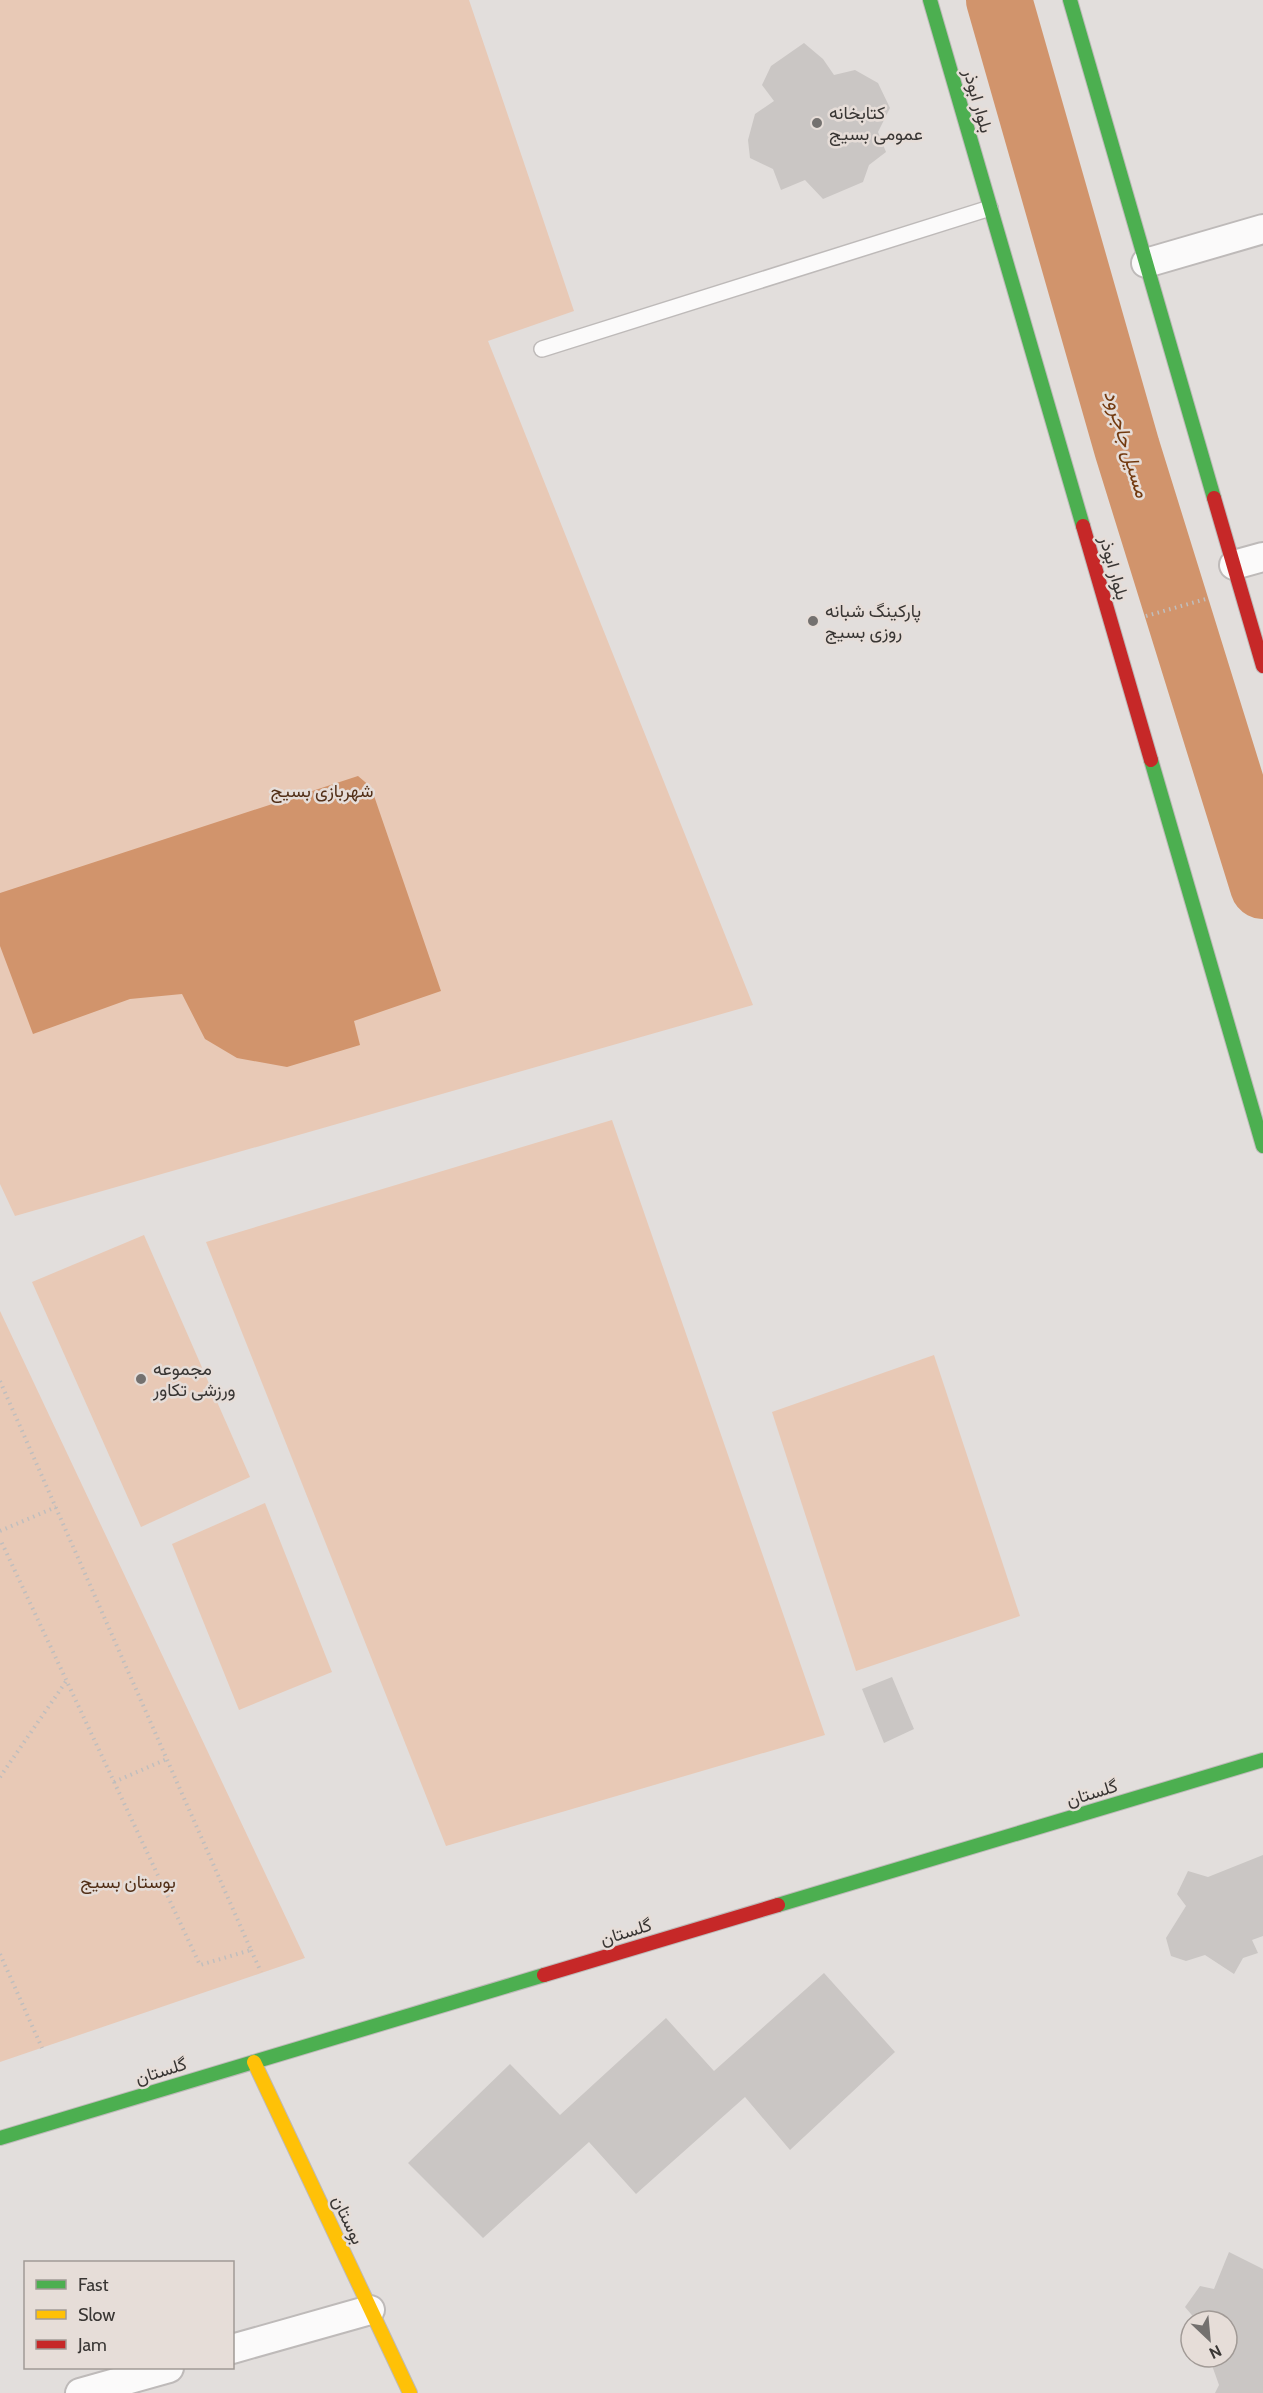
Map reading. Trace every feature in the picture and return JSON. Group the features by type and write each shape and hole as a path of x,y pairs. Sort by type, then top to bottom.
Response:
{"main road":[{"name":"بلوار ابوذر","path":"930,0 1263,1146"},
{"path":"1073,1 1263,666"},
{"name":"گلستان","path":"0,2138 1263,1760"},
{"name":"بوستان","path":"254,2062 410,2393"}],"street":[{"path":"1146,263 1263,229"},
{"path":"1234,565 1263,557"},
{"path":"234,2348 370,2310"},
{"path":"80,2393 162,2369"}],"lane":[{"path":"542,349 990,208"}],"path":[{"path":"1146,616 1208,599"},
{"path":"0,1381 261,1972"},
{"path":"0,1531 56,1507"},
{"path":"0,1539 200,1965 251,1950"},
{"path":"0,1777 67,1680"},
{"path":"114,1782 167,1759"},
{"path":"0,1954 42,2048"}],"green space":[{"name":"شهربازی بسیج","path":"0,0 469,0 574,311 488,341 753,1005 15,1216 0,1184"},
{"path":"612,1120 825,1735 446,1846 206,1242"},
{"name":"مجموعه ورزشی تکاور","path":"144,1235 250,1477 141,1527 32,1282"},
{"name":"بوستان بسیج","path":"0,1311 305,1958 0,2062"},
{"path":"934,1355 1020,1616 856,1671 772,1412"},
{"path":"265,1503 332,1672 239,1710 172,1544"}],"shaded area":[{"path":"358,776 371,787 441,991 354,1021 360,1045 287,1067 237,1058 205,1039 182,994 130,999 33,1034 0,946 0,893"}],"building":[{"name":"کتابخانه عمومی بسیج","path":"804,43 823,59 834,75 855,70 878,83 890,108 878,132 886,152 869,165 863,182 823,199 805,180 781,190 773,169 750,158 748,140 755,114 774,101 762,85 771,66"},
{"path":"892,1677 914,1729 884,1743 862,1689"},
{"path":"1263,1855 1263,1936 1252,1940 1258,1953 1243,1958 1234,1974 1205,1955 1186,1961 1171,1956 1166,1938 1186,1906 1177,1894 1188,1871 1208,1877"},
{"path":"824,1973 895,2052 790,2150 745,2097 636,2194 589,2142 483,2238 408,2163 510,2064 560,2115 666,2018 714,2071"},
{"path":"1229,2252 1263,2269 1263,2393 1215,2393 1219,2385 1213,2369 1239,2369 1239,2309 1187,2309 1185,2307 1200,2286 1214,2289"}],"waterway":[{"name":"مسیل جاجرود","path":"999,0 1127,448 1263,886"}],"traffic: fast":[{"path":"930,0 1083,526"},
{"path":"1070,0 1214,498"},
{"path":"1151,760 1263,1146"},
{"path":"778,1905 1263,1760"},
{"path":"0,2138 544,1975"}],"traffic: slow":[{"path":"254,2062 410,2393"}],"traffic: jam":[{"path":"1214,498 1263,666"},
{"path":"1083,526 1151,760"},
{"path":"544,1975 778,1905"}],"place":[{"name":"کتابخانه عمومی بسیج","path":"817,123"},
{"name":"پارکینگ شبانه روزی بسیج","path":"813,621"},
{"name":"مجموعه ورزشی تکاور","path":"141,1379"}]}
